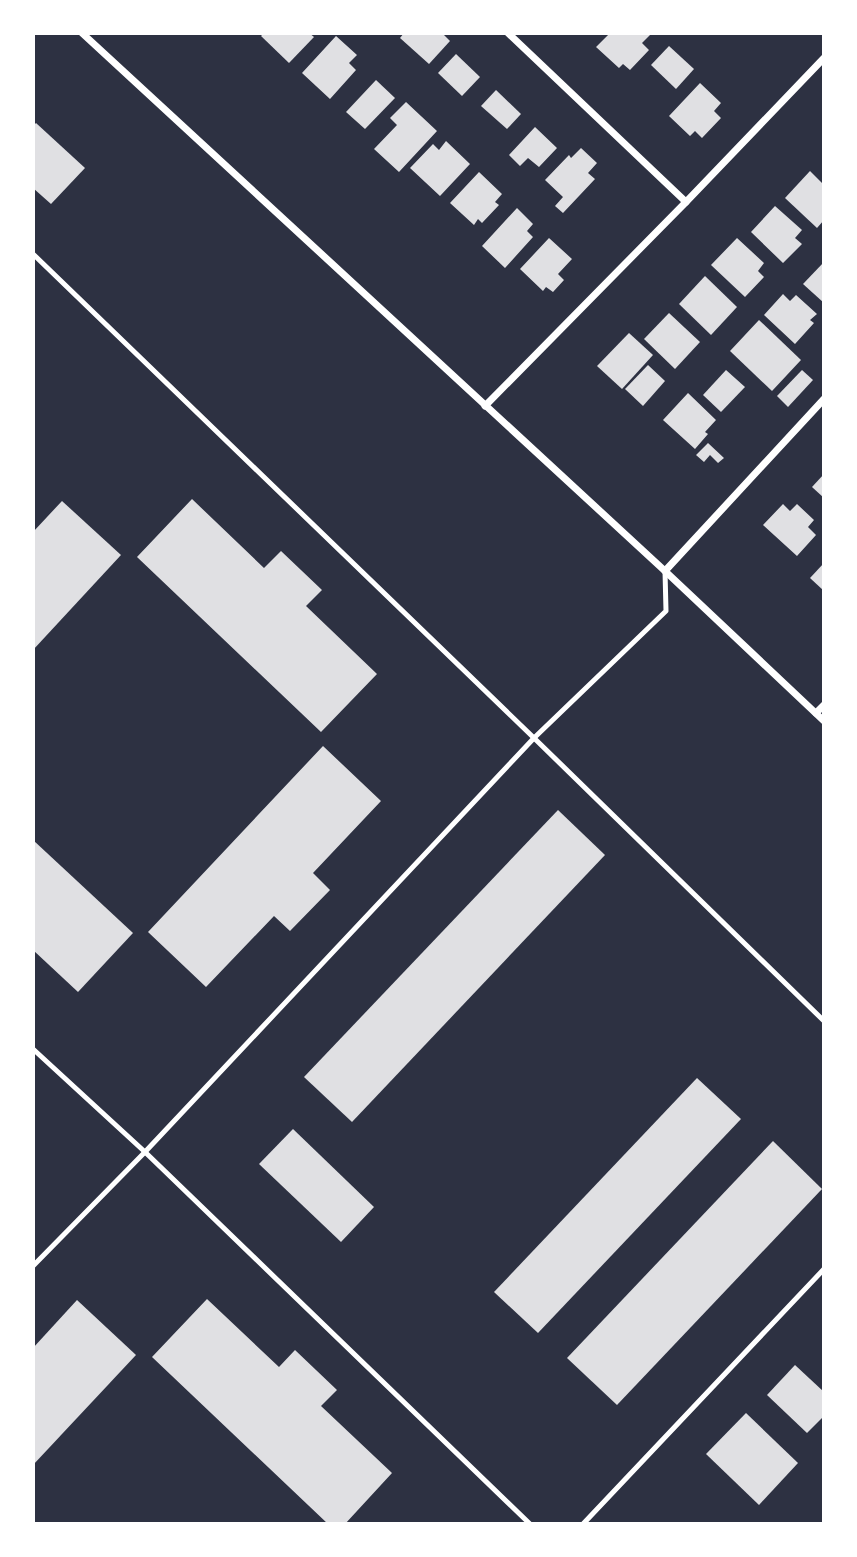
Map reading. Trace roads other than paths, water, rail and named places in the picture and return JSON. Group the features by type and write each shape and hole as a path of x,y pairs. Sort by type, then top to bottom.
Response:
{"street":[{"path":"82,33 824,721"},
{"path":"508,33 686,202"},
{"path":"485,406 824,58"},
{"path":"665,571 824,399"},
{"path":"816,713 824,705"}],"lane":[{"path":"33,254 824,1021"},
{"path":"33,1266 145,1152 534,738 666,611 665,571"},
{"path":"33,1049 145,1152 530,1524"},
{"path":"583,1524 824,1269"}]}
